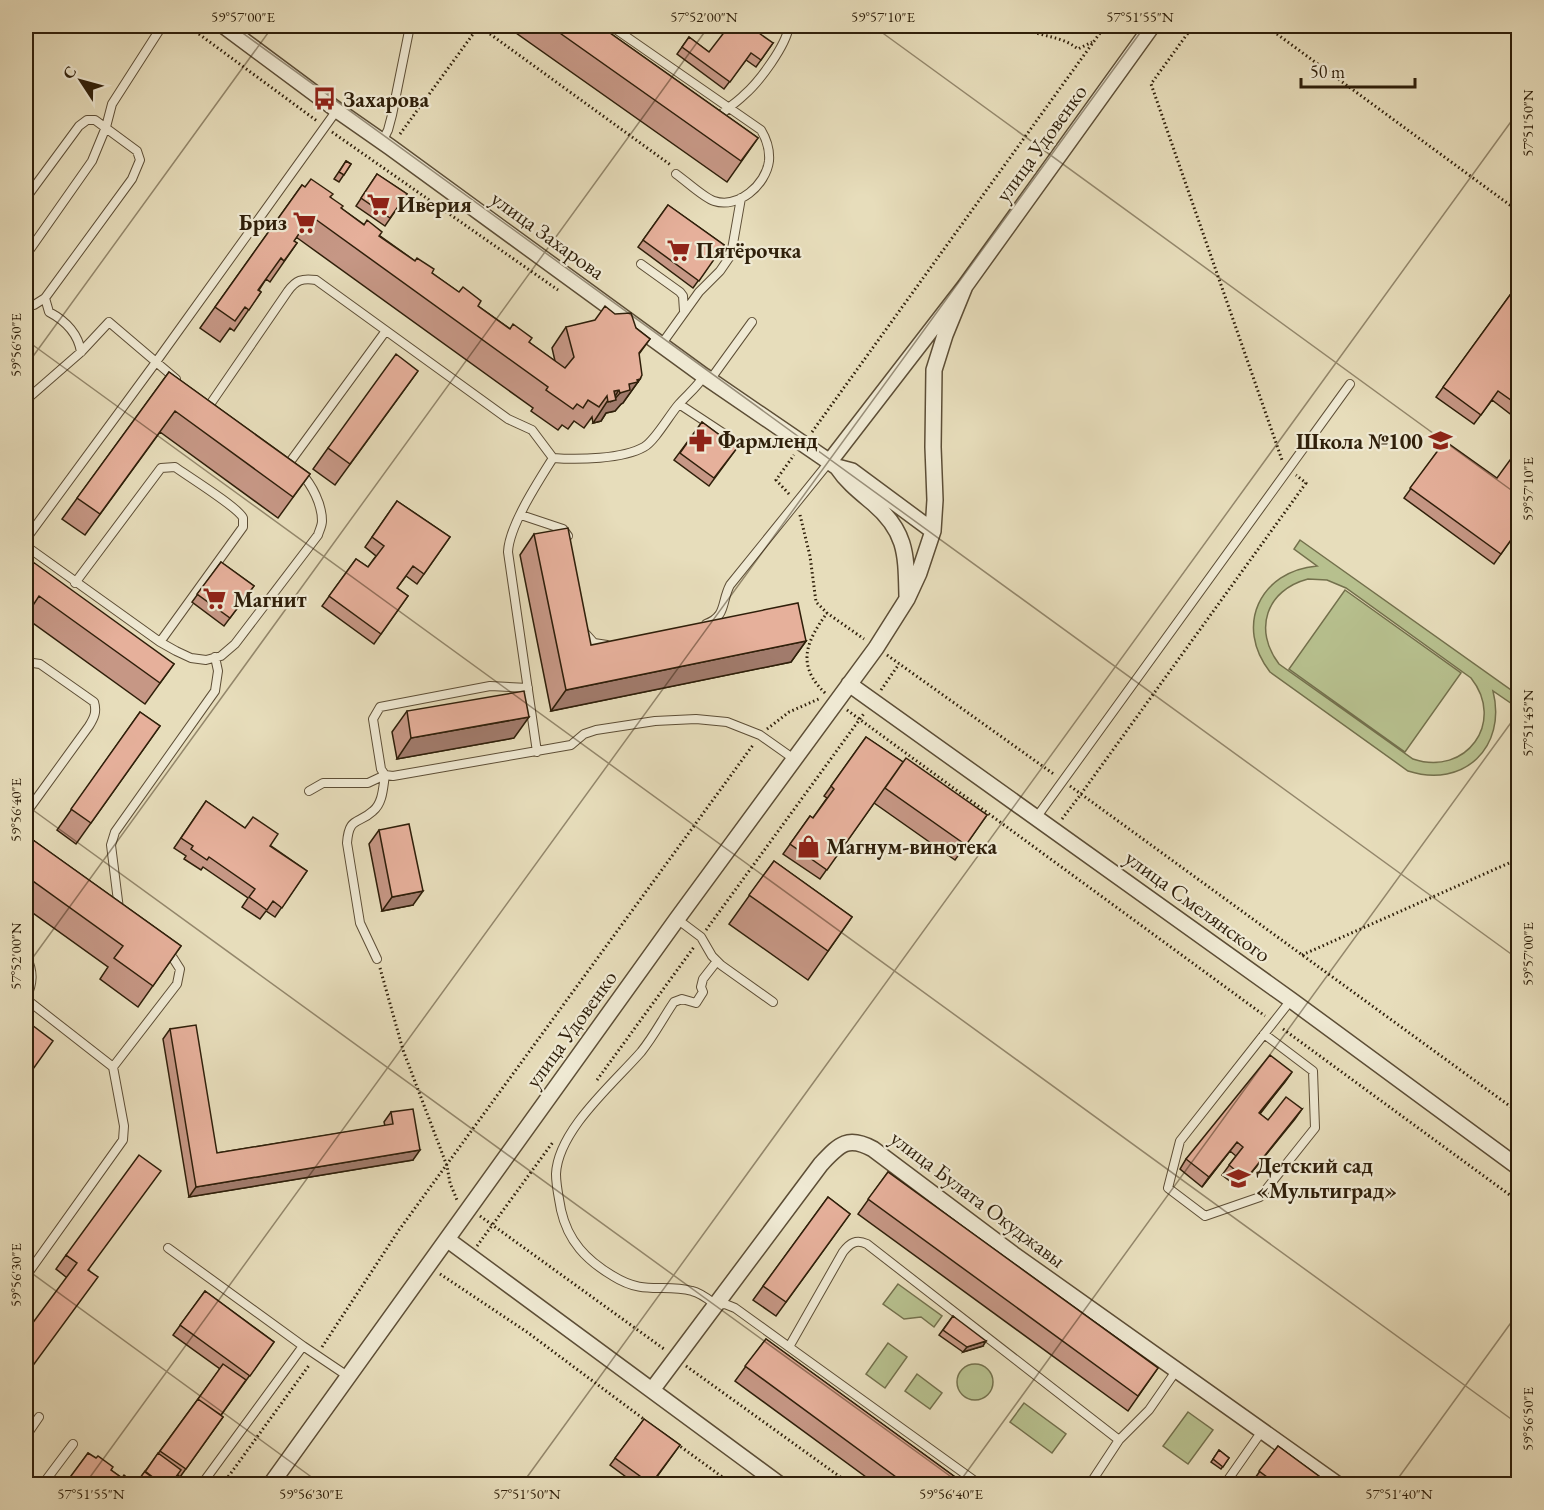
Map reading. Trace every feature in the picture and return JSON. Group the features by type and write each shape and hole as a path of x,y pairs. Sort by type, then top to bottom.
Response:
{"street":[{"name":"улица Захарова","path":"224,26 707,378 799,449 837,469"},
{"name":"улица Удовенко","path":"837,469 1152,26"},
{"name":"улица Удовенко","path":"271,1485 677,920 876,648 908,599 920,573 933,531 935,500 934,370 965,286"},
{"path":"837,469 852,471 933,531"},
{"path":"837,469 882,511 892,522 902,540 907,564 908,599"},
{"path":"902,540 927,550"},
{"name":"улица Смелянского","path":"849,684 1291,1000 1518,1167"},
{"name":"улица Булата Окуджавы","path":"652,1390 821,1164 833,1151 848,1141 860,1142 873,1149 1013,1254 1337,1485"},
{"path":"448,1240 779,1485"}],"lane":[{"path":"26,255 92,161 106,127 112,104 162,26"},
{"path":"386,144 410,26"},
{"path":"611,26 761,130 769,144 769,163 765,174 749,195 733,202 714,201 677,172"},
{"path":"713,124 729,107 746,94 783,45 789,26"},
{"path":"26,538 337,110"},
{"path":"26,198 82,123 87,120 95,120 138,151 140,160 132,179 45,298 34,305 26,303"},
{"path":"662,345 684,311 720,271 731,255 741,198"},
{"path":"641,264 680,292 683,296 684,311"},
{"path":"209,406 288,291 299,280 316,280 508,419 532,430 553,458"},
{"path":"45,298 49,312 75,333 81,352"},
{"path":"26,400 81,352 109,322 182,384"},
{"path":"553,458 610,456 646,446 679,404 707,378 752,322"},
{"path":"26,546 160,642 191,658 206,660 221,656 235,644 318,535 322,523 312,488 286,459 385,332"},
{"path":"1036,818 1350,384"},
{"path":"200,399 217,413"},
{"path":"679,404 726,435"},
{"path":"537,752 508,542 553,458"},
{"path":"75,583 161,468 174,466 203,486 238,511 243,518 243,527 160,642"},
{"path":"696,626 716,620 722,613 725,595 730,585 837,469"},
{"path":"521,515 563,529 569,538 571,549"},
{"path":"583,627 587,636 594,643 602,646 611,645"},
{"path":"120,914 112,838 215,690 218,671 215,657"},
{"path":"26,662 40,664 94,702 96,708 89,726 26,813"},
{"path":"377,959 360,923 347,843 348,831 356,821 375,811 385,775 380,765 373,719 376,710 380,707 490,687 528,688"},
{"path":"309,791 323,783 368,783 385,775 393,776 537,752 571,745 584,734 596,730 655,721 696,719 727,722 760,735 794,759"},
{"path":"111,908 128,919"},
{"path":"677,920 701,937 707,950 717,961 773,1002"},
{"path":"113,1067 177,984 180,969 173,958 157,947"},
{"path":"26,956 32,968 32,984 26,999 113,1067 124,1126 123,1140 26,1276"},
{"path":"717,961 703,979 701,998 696,1003 682,999 674,1002 643,1049 596,1101 561,1151 556,1173 564,1222 575,1245 590,1262 629,1285 646,1289 692,1291 703,1295 716,1305 725,1304 735,1308 979,1485"},
{"path":"1264,1034 1313,1071 1315,1128 1260,1197 1205,1216 1168,1188 1180,1141 1264,1034 1274,1022 1291,1000"},
{"path":"789,1347 843,1252 853,1242 860,1241 867,1244 1119,1440"},
{"path":"168,1248 349,1377"},
{"path":"202,1485 303,1346"},
{"path":"1090,1485 1119,1440 1149,1410 1176,1371"},
{"path":"26,1436 39,1417"},
{"path":"1226,1485 1262,1431"},
{"path":"43,1485 73,1444"}],"path":[{"path":"188,26 324,126"},
{"path":"377,164 386,144 479,26 677,172"},
{"path":"1021,26 1029,31 1063,39 1078,49 1094,41"},
{"path":"799,449 1105,26"},
{"path":"1151,84 1193,26"},
{"path":"1266,26 1518,211"},
{"path":"223,1485 316,1355 399,1230 760,735 789,712 827,696 809,672 807,659 810,639 827,613"},
{"path":"597,1081 899,664"},
{"path":"836,702 1518,1201"},
{"path":"1054,830 1081,794 1518,1112"},
{"path":"1302,955 1518,859"},
{"path":"470,1256 555,1138"},
{"path":"429,1266 527,1332 648,1422"},
{"path":"676,1443 732,1485"}],"green space":[{"path":"1300,540 1518,695 1515,706 1493,691 1496,711 1494,730 1487,746 1477,759 1447,774 1428,775 1408,771 1270,672 1259,654 1254,637 1254,620 1259,604 1268,590 1281,578 1297,570 1317,566 1294,549","holes":["1308,579 1327,580 1346,588 1471,678 1481,695 1484,712 1482,728 1475,742 1464,753 1449,760 1432,762 1413,759 1279,664 1271,651 1267,638 1268,613 1274,602 1282,592 1294,584"]},
{"path":"1345,590 1461,673 1405,752 1289,669"},
{"path":"898,1284 942,1316 934,1327 921,1317 904,1319 883,1304"},
{"path":"888,1343 907,1357 885,1388 866,1374"},
{"path":"975,1364 988,1369 993,1382 988,1395 975,1400 962,1395 957,1382 962,1369"},
{"path":"917,1374 942,1393 930,1409 905,1391"},
{"path":"1024,1403 1066,1434 1052,1453 1010,1422"},
{"path":"1188,1412 1213,1430 1188,1464 1163,1446"}],"building":[{"path":"550,26 600,26 758,138 741,161"},
{"path":"729,26 749,26 773,43 761,60 751,53 730,82 682,47 689,37 709,52"},
{"path":"346,161 351,164 344,175 339,172"},
{"name":"Иверия","path":"377,174 407,194 390,218 361,198"},
{"path":"311,179 333,194 330,197 343,206 341,208 364,225 367,220 382,232 379,236 415,261 417,258 434,269 432,273 459,292 463,287 481,301 478,306 510,329 513,324 532,338 529,342 565,368 574,357 566,327 595,320 605,306 615,314 631,313 636,328 650,339 639,353 642,375 640,379 637,380 638,382 629,384 630,390 620,393 619,390 614,391 616,400 608,402 607,396 599,407 588,400 583,408 577,404 573,409 546,390 548,387 311,216 294,241 297,243 284,261 281,258 258,290 261,292 249,310 245,307 235,321 215,307 302,185 305,187"},
{"name":"Пятёрочка","path":"668,205 724,245 699,281 643,240"},
{"path":"1518,284 1518,405 1498,391 1481,415 1443,387"},
{"path":"396,354 418,371 350,464 328,448"},
{"path":"169,372 310,474 293,497 175,411 100,514 77,498"},
{"path":"702,422 737,448 714,478 680,453"},
{"path":"1445,441 1497,478 1518,449 1518,530 1501,554 1410,488"},
{"path":"397,501 450,537 424,574 413,566 397,588 408,596 381,634 329,596 356,559 368,567 384,546 372,537"},
{"path":"568,528 591,645 798,603 806,641 566,690 534,534"},
{"path":"33,562 174,664 160,683 39,596 26,616 26,572"},
{"path":"221,562 254,586 230,618 197,594"},
{"path":"524,691 529,717 411,738 407,711"},
{"path":"140,712 160,726 91,823 71,809"},
{"path":"866,737 903,762 827,870 790,844 810,816 813,818 834,789 831,786"},
{"path":"906,758 987,815 966,845 885,788"},
{"path":"206,801 245,828 253,817 278,834 270,846 307,871 282,908 273,901 267,910 249,897 255,889 209,857 207,860 191,849 193,846 181,838"},
{"path":"409,824 423,891 392,897 379,830"},
{"path":"26,835 181,946 153,986 114,958 123,946 26,876"},
{"path":"774,861 852,917 828,951 749,895"},
{"path":"32,1025 53,1041 26,1079 26,1034"},
{"path":"196,1025 217,1153 393,1124 391,1112 413,1109 420,1150 196,1187 170,1029"},
{"path":"1270,1055 1292,1072 1259,1113 1268,1120 1286,1097 1302,1109 1246,1179 1229,1165 1243,1147 1237,1142 1209,1177 1186,1159"},
{"path":"139,1155 161,1171 88,1270 98,1277 26,1375 26,1332 77,1263 66,1255"},
{"path":"888,1172 1158,1368 1138,1396 868,1199"},
{"path":"828,1197 850,1214 786,1302 763,1286"},
{"path":"205,1291 274,1342 250,1376 180,1325"},
{"path":"953,1316 986,1341 967,1347 943,1330"},
{"path":"766,1339 966,1485 907,1485 745,1366"},
{"path":"223,1364 246,1380 221,1415 198,1399"},
{"path":"198,1399 223,1417 186,1469 160,1451"},
{"path":"644,1419 680,1445 651,1484 615,1458"},
{"path":"1278,1446 1331,1485 1278,1485 1259,1471"},
{"path":"1219,1450 1229,1458 1223,1467 1213,1459"},
{"path":"88,1453 96,1458 98,1456 113,1467 111,1470 122,1478 124,1475 130,1480 132,1485 73,1485 68,1480"},
{"path":"158,1453 181,1470 170,1485 163,1485 145,1472"},
{"path":"145,1471 163,1485 135,1485"}],"place":[{"name":"Захарова","path":"325,99"},
{"name":"Иверия","path":"379,204"},
{"name":"Бриз","path":"305,222"},
{"name":"Пятёрочка","path":"678,250"},
{"name":"Фармленд","path":"700,440"},
{"name":"Школа №100","path":"1441,441"},
{"name":"Магнит","path":"215,599"},
{"name":"Магнум-винотека","path":"808,846"},
{"name":"Детский сад «Мультиград»","path":"1238,1178"}]}
